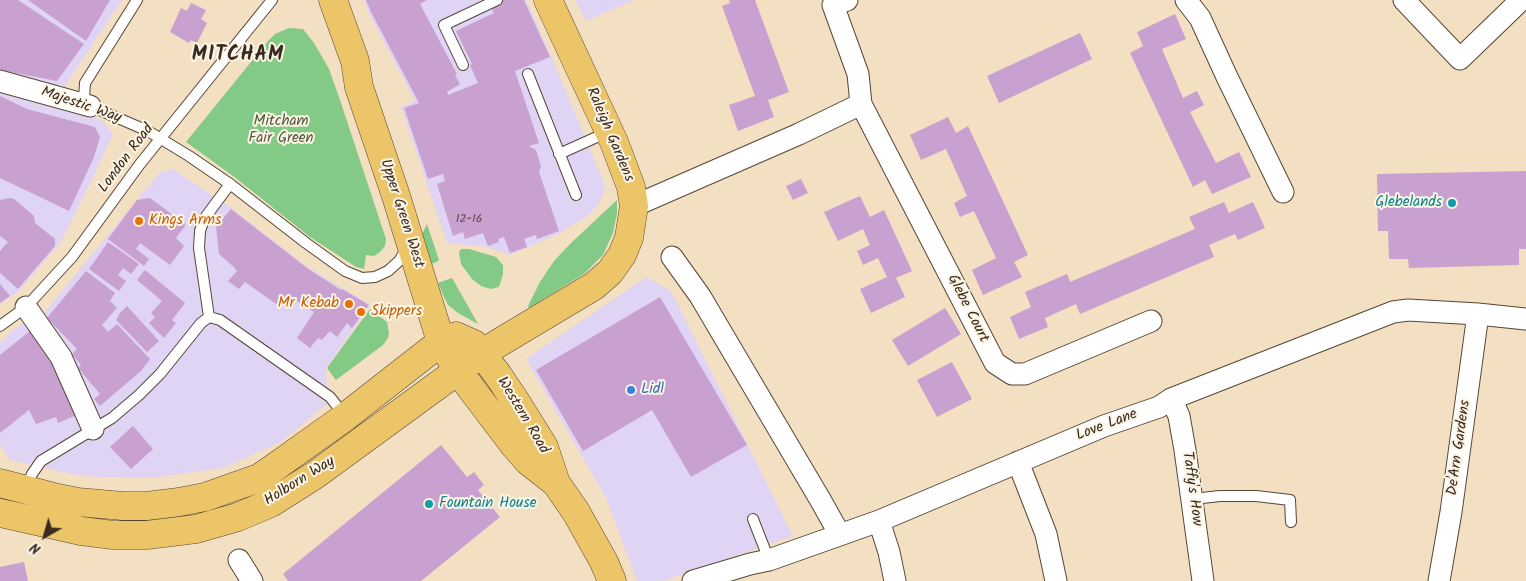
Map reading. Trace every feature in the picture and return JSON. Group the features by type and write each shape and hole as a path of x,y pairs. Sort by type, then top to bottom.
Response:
{"main road":[{"name":"Upper Green West","path":"313,0 345,65 359,86"},
{"name":"Upper Green West","path":"333,0 355,60 359,86 441,342 458,371"},
{"name":"Raleigh Gardens","path":"482,353 594,286 610,272 622,255 629,238 634,206 625,168 548,0"},
{"name":"Western Road","path":"441,342 456,336 474,344 482,353 544,447 556,483 576,512 604,562 612,581"},
{"name":"Holborn Way","path":"17,506 78,502 146,506 205,497 259,478 345,417 441,342"},
{"name":"Holborn Way","path":"0,483 17,506 81,531 113,535 147,535 196,528 238,517 271,503 314,475 482,353"},
{"name":"Western Road","path":"458,371 528,461 556,483"}],"street":[{"path":"1186,0 1200,18 1283,192"},
{"path":"1404,0 1460,58 1521,0"},
{"name":"Glebe Court","path":"837,2 858,74 861,104 995,363 1012,374 1024,374 1151,321"},
{"name":"Majestic Way","path":"0,80 90,106"},
{"path":"634,206 799,134 861,104"},
{"path":"672,257 700,296 840,535"},
{"path":"26,307 61,357 93,429"},
{"name":"Love Lane","path":"693,581 769,560 879,521 1104,426 1159,407 1171,399 1393,312 1408,310 1526,318"},
{"name":"De'Arn Gardens","path":"1439,581 1452,512 1478,314"},
{"name":"Taffy's How","path":"1171,399 1179,416 1186,450 1203,581"},
{"path":"1018,462 1046,534 1056,581"},
{"path":"879,521 889,552 895,581"},
{"path":"239,560 252,581"}],"lane":[{"path":"90,106 84,98 83,90 85,83 136,0"},
{"path":"463,65 444,26 497,0"},
{"name":"London Road","path":"0,326 26,307 72,257 160,139 274,1"},
{"path":"528,74 576,195"},
{"name":"Majestic Way","path":"90,106 148,131 189,156 230,184 345,271 362,278 375,277 388,271 406,251 409,238"},
{"path":"559,154 609,131"},
{"path":"209,317 199,248 200,231 204,219 230,184"},
{"path":"209,317 220,320 330,397 345,417"},
{"path":"17,506 32,474 41,461 112,418 139,395 160,374 201,323 209,317"},
{"path":"1192,499 1220,496 1256,496 1290,500 1291,522"},
{"path":"753,519 769,560"}],"shaded area":[{"path":"0,0 122,0 61,92 0,75"},
{"path":"365,0 526,0 605,185 603,195 596,207 586,217 558,234 510,255 487,247 447,243 401,107 415,101 368,12"},
{"path":"575,0 635,0 586,21"},
{"path":"0,89 102,120 113,134 60,243 18,292 0,304"},
{"path":"173,169 230,207 306,266 369,304 369,307 326,368 328,403 281,442 223,468 153,478 97,477 71,474 10,460 0,445 0,343 15,328 43,314 160,172"},
{"path":"646,277 671,291 793,536 663,581 637,581 606,498 526,359"}],"green space":[{"name":"Mitcham Fair Green","path":"289,28 303,29 314,43 329,69 386,239 385,246 380,252 374,256 366,255 364,269 356,267 310,237 233,176 186,142 268,41 275,34"},
{"path":"617,200 617,213 613,233 603,255 584,274 529,308 528,306 540,282 554,261"},
{"path":"427,224 439,260 432,264 422,234"},
{"path":"461,249 469,249 496,257 503,265 503,274 499,287 491,289 481,286 472,279 461,264 459,252"},
{"path":"452,278 478,324 448,305 438,283"},
{"path":"370,309 387,322 388,338 383,345 336,380 327,368"}],"building":[{"path":"0,0 18,0 84,44 57,81 0,70"},
{"path":"28,0 110,0 86,41"},
{"path":"366,0 427,0 420,4 457,74 455,75 460,84 447,92 448,95 478,83 470,65 472,64 456,31 494,13 487,0 524,0 550,57 515,71 539,143 529,146 536,150 541,166 539,172 559,231 537,239 536,235 524,239 527,247 510,253 504,237 498,239 499,242 488,246 483,233 465,239 463,232 453,236 437,184 445,181 443,174 428,179 404,108 419,103"},
{"path":"729,0 755,0 789,92 768,100 774,117 738,131 729,105 755,96 722,6 730,3"},
{"path":"191,3 206,10 201,19 207,23 197,43 191,40 189,43 170,32 181,8 187,11"},
{"path":"1175,14 1186,39 1162,49 1183,98 1197,91 1204,105 1190,112 1216,163 1239,152 1251,177 1212,194 1205,180 1193,187 1130,53 1143,46 1137,32"},
{"path":"1080,33 1092,59 999,103 987,76"},
{"path":"0,96 27,109 95,127 100,137 94,157 69,211 0,178"},
{"path":"948,117 956,133 968,126 1028,255 1014,262 1022,277 983,295 972,270 996,258 974,211 960,217 954,203 967,196 946,149 921,160 910,135"},
{"name":"Glebelands","path":"1526,171 1526,249 1519,249 1519,265 1409,268 1408,259 1389,259 1388,231 1378,231 1377,174"},
{"path":"801,179 808,193 793,200 786,186"},
{"path":"860,196 870,217 884,210 912,271 896,278 905,297 871,313 860,289 887,277 878,258 863,265 857,251 870,245 863,229 838,241 824,212"},
{"path":"150,198 185,224 176,238 184,246 170,265 140,243 136,249 149,259 144,266 108,239 137,200"},
{"path":"14,199 34,216 35,223 55,239 55,246 18,289 0,273 0,251 8,242 0,236 0,200"},
{"path":"1224,202 1229,213 1253,202 1265,228 1238,240 1235,234 1209,245 1214,257 1080,314 1076,304 1045,318 1048,327 1019,339 1010,317 1031,307 1025,292 1067,274 1070,282 1195,229 1189,217"},
{"path":"231,209 307,268 369,305 352,328 347,323 337,337 330,331 322,340 318,338 310,348 297,338 314,312 287,295 279,306 245,282 239,289 228,281 237,271 219,254 216,227"},
{"path":"108,242 139,264 131,274 123,268 118,275 126,281 119,291 89,269"},
{"path":"145,270 185,303 172,320 176,323 164,338 149,323 155,317 151,313 162,301 137,280"},
{"path":"86,271 115,293 110,301 117,308 102,325 108,332 117,324 150,359 141,371 100,406 94,399 100,394 78,368 81,365 72,354 77,349 47,318"},
{"path":"0,284 10,296 0,303"},
{"name":"Lidl","path":"660,297 747,445 691,477 652,410 583,451 536,370"},
{"path":"127,306 159,341 147,352 116,320 118,315"},
{"path":"945,308 961,334 908,366 892,340"},
{"path":"30,331 53,361 77,415 58,423 56,417 36,424 29,410 0,433 0,355"},
{"path":"952,362 972,399 937,417 917,380"},
{"path":"133,426 153,449 131,469 110,447"},
{"name":"Fountain House","path":"441,445 467,477 474,472 484,485 478,490 500,517 421,581 288,581 283,574"},
{"path":"24,562 28,581 0,581 0,567"}],"place":[{"name":"Glebelands","path":"1452,203"},
{"name":"Kings Arms","path":"139,221"},
{"name":"Mr Kebab","path":"349,304"},
{"name":"Skippers","path":"361,312"},
{"name":"Lidl","path":"631,390"},
{"name":"Fountain House","path":"429,504"}],"district":[{"name":"MITCHAM","path":"238,57"}]}
